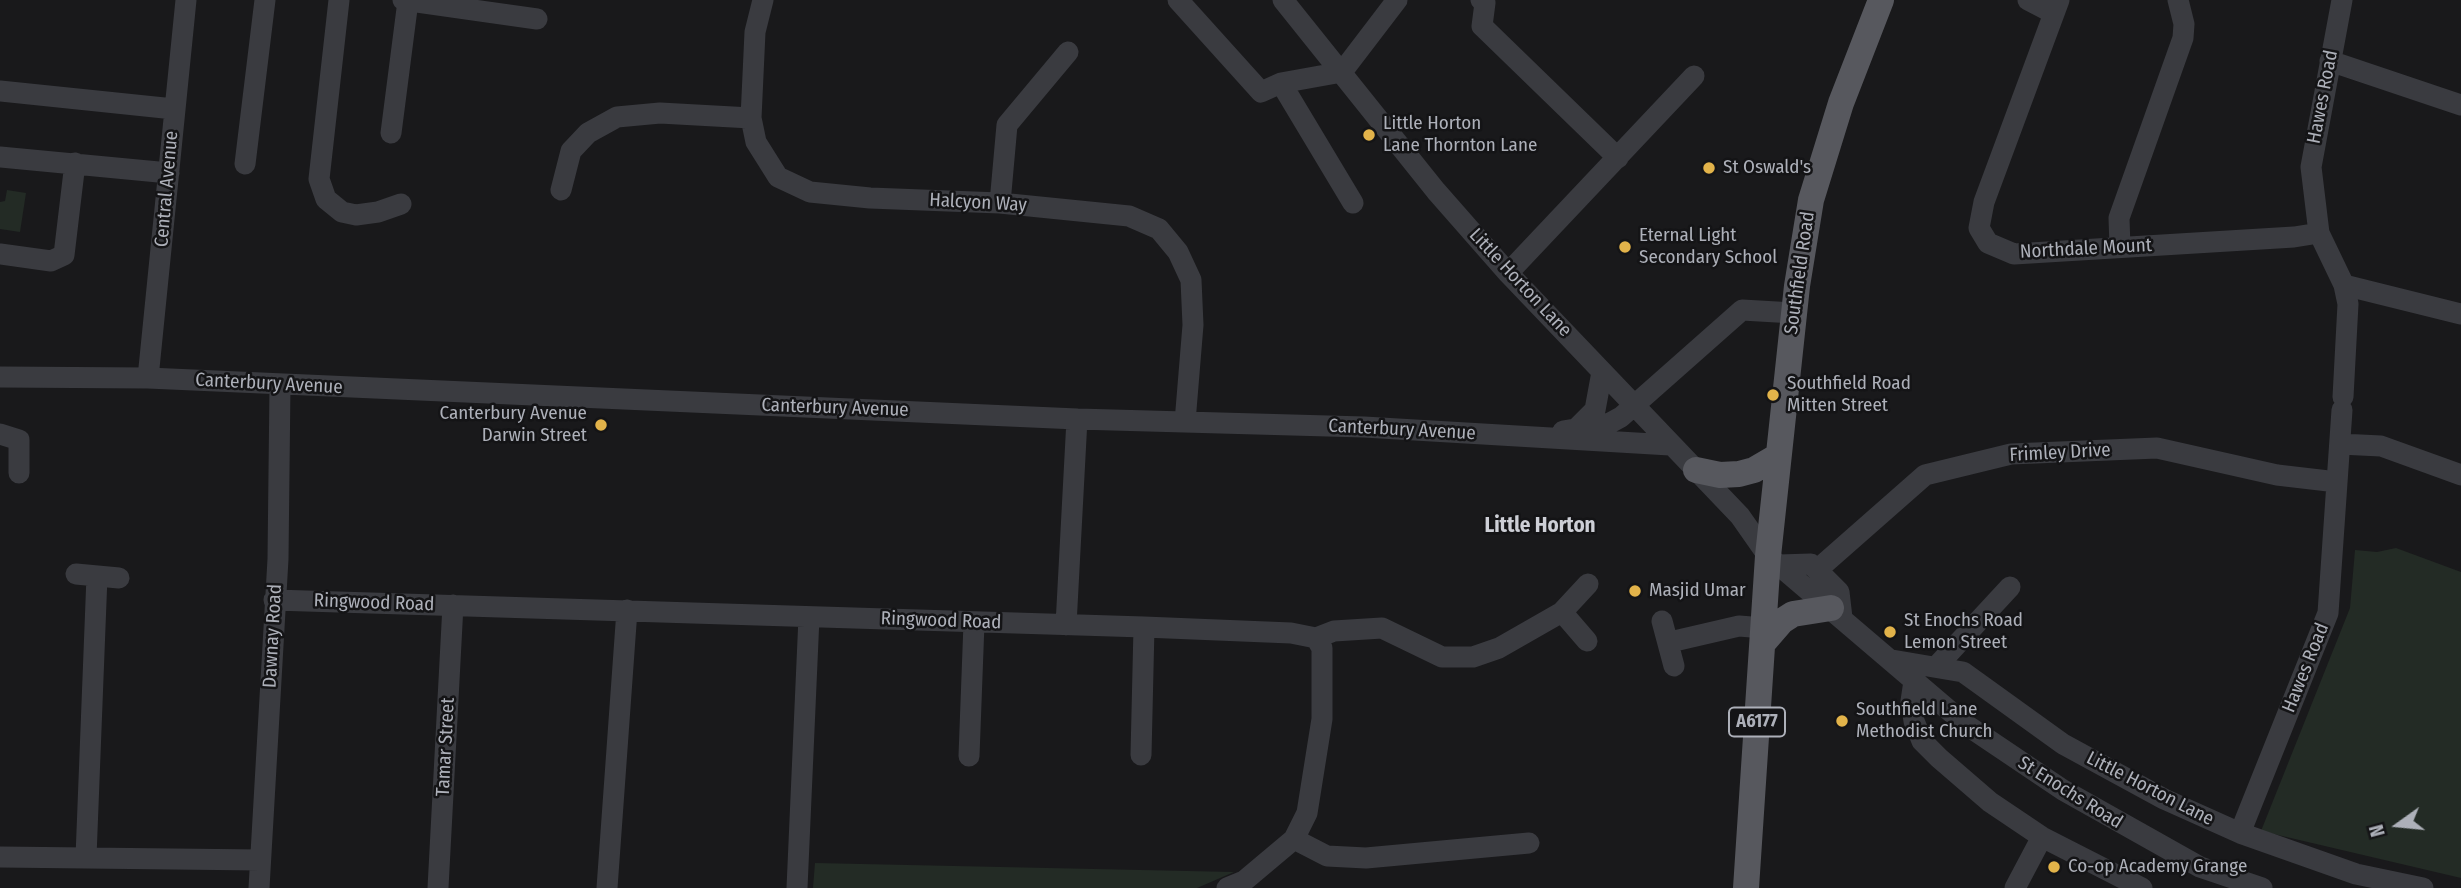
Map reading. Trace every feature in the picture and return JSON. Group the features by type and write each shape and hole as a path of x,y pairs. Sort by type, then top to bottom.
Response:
{"main road":[{"name":"Southfield Road","path":"1774,560 1778,456 1794,313 1811,200 1841,103 1881,0"},
{"path":"1696,470 1720,475 1739,474 1754,470 1778,456"},
{"name":"A6177","path":"1747,888 1763,636 1774,560"},
{"path":"1763,636 1793,614 1837,613"}],"street":[{"name":"Central Avenue","path":"148,378 186,0"},
{"path":"245,164 265,0"},
{"path":"339,0 319,179 326,198 342,212 356,215 378,212 401,204"},
{"path":"391,133 405,0 537,19"},
{"name":"Halcyon Way","path":"763,0 755,32 751,117 756,142 778,177 810,192 870,198 1000,203 1129,216 1159,229 1178,252 1191,280 1193,326 1185,422"},
{"path":"1178,0 1261,92 1281,83 1342,72 1397,0"},
{"name":"Little Horton Lane","path":"1283,0 1436,191 1508,273 1740,516 1774,560"},
{"path":"1481,0 1485,3 1482,26 1618,158"},
{"path":"2028,0 2056,6"},
{"path":"2120,247 2119,218 2183,38 2184,24 2178,0"},
{"name":"Hawes Road","path":"2240,834 2328,613 2348,304 2344,285 2319,233 2311,167 2342,0"},
{"name":"Northdale Mount","path":"2056,6 1984,202 1979,228 1988,243 2004,253 2319,233"},
{"path":"1000,203 1007,125 1068,52"},
{"path":"2329,61 2461,105"},
{"path":"1508,273 1694,76"},
{"path":"1281,83 1340,187 1353,204"},
{"path":"0,91 174,110"},
{"path":"561,190 570,151 588,133 617,117 660,113 751,117"},
{"path":"0,157 169,173"},
{"path":"0,254 51,261 65,255 75,163"},
{"path":"2344,285 2461,314"},
{"path":"1534,437 1611,423 1636,405 1741,310 1794,313"},
{"path":"1577,428 1595,410 1602,372"},
{"name":"Canterbury Avenue","path":"0,377 148,378 1077,418 1364,427 1670,445"},
{"name":"Dawnay Road","path":"259,888 274,600 280,384"},
{"path":"1066,625 1077,418"},
{"path":"0,435 19,440 19,473"},
{"path":"2340,444 2381,446 2461,475"},
{"name":"Frimley Drive","path":"1817,570 1925,475 2011,454 2157,449 2277,475 2337,482"},
{"path":"1774,560 1811,564 1839,592 1837,613"},
{"name":"St Enochs Road","path":"1774,560 1965,724 2063,790 2127,829 2200,867 2262,888"},
{"path":"86,857 87,575 119,578"},
{"path":"1227,888 1244,881 1294,839 1307,813 1322,719 1322,648 1316,638 1334,631 1382,628 1442,657 1473,657 1499,648 1562,612 1588,584"},
{"path":"1936,667 2010,587"},
{"name":"Ringwood Road","path":"274,600 1144,627 1291,633 1316,638"},
{"name":"Tamar Street","path":"438,888 453,605"},
{"path":"607,888 627,610"},
{"path":"1562,612 1587,641"},
{"path":"797,888 809,617"},
{"path":"1662,621 1670,642 1674,666"},
{"path":"969,756 974,623"},
{"path":"1670,642 1739,626 1763,636"},
{"path":"1141,755 1144,627"},
{"name":"Little Horton Lane","path":"1892,660 1963,673 2063,744 2164,799 2240,834 2356,874 2423,888"},
{"path":"1914,681 1911,701 1914,721 1922,741 1990,802 2042,837 2142,888"},
{"path":"2015,888 2042,837"},
{"path":"1294,839 1327,856 1366,858 1529,843"},
{"path":"0,857 260,860"}],"shaded area":[{"path":"7,190 26,193 20,232 0,229 0,202 5,201"},
{"path":"2396,548 2461,572 2461,878 2261,831 2350,608 2355,550 2377,552"},
{"path":"815,863 1234,872 1197,888 813,888"}],"place":[{"name":"Little Horton Lane Thornton Lane","path":"1369,135"},
{"name":"St Oswald's","path":"1709,168"},
{"name":"Eternal Light Secondary School","path":"1625,247"},
{"name":"Southfield Road Mitten Street","path":"1773,395"},
{"name":"Canterbury Avenue Darwin Street","path":"601,425"},
{"name":"Masjid Umar","path":"1635,591"},
{"name":"St Enochs Road Lemon Street","path":"1890,632"},
{"name":"Southfield Lane Methodist Church","path":"1842,721"},
{"name":"Co-op Academy Grange","path":"2054,867"}],"district":[{"name":"Little Horton","path":"1540,526"}]}
